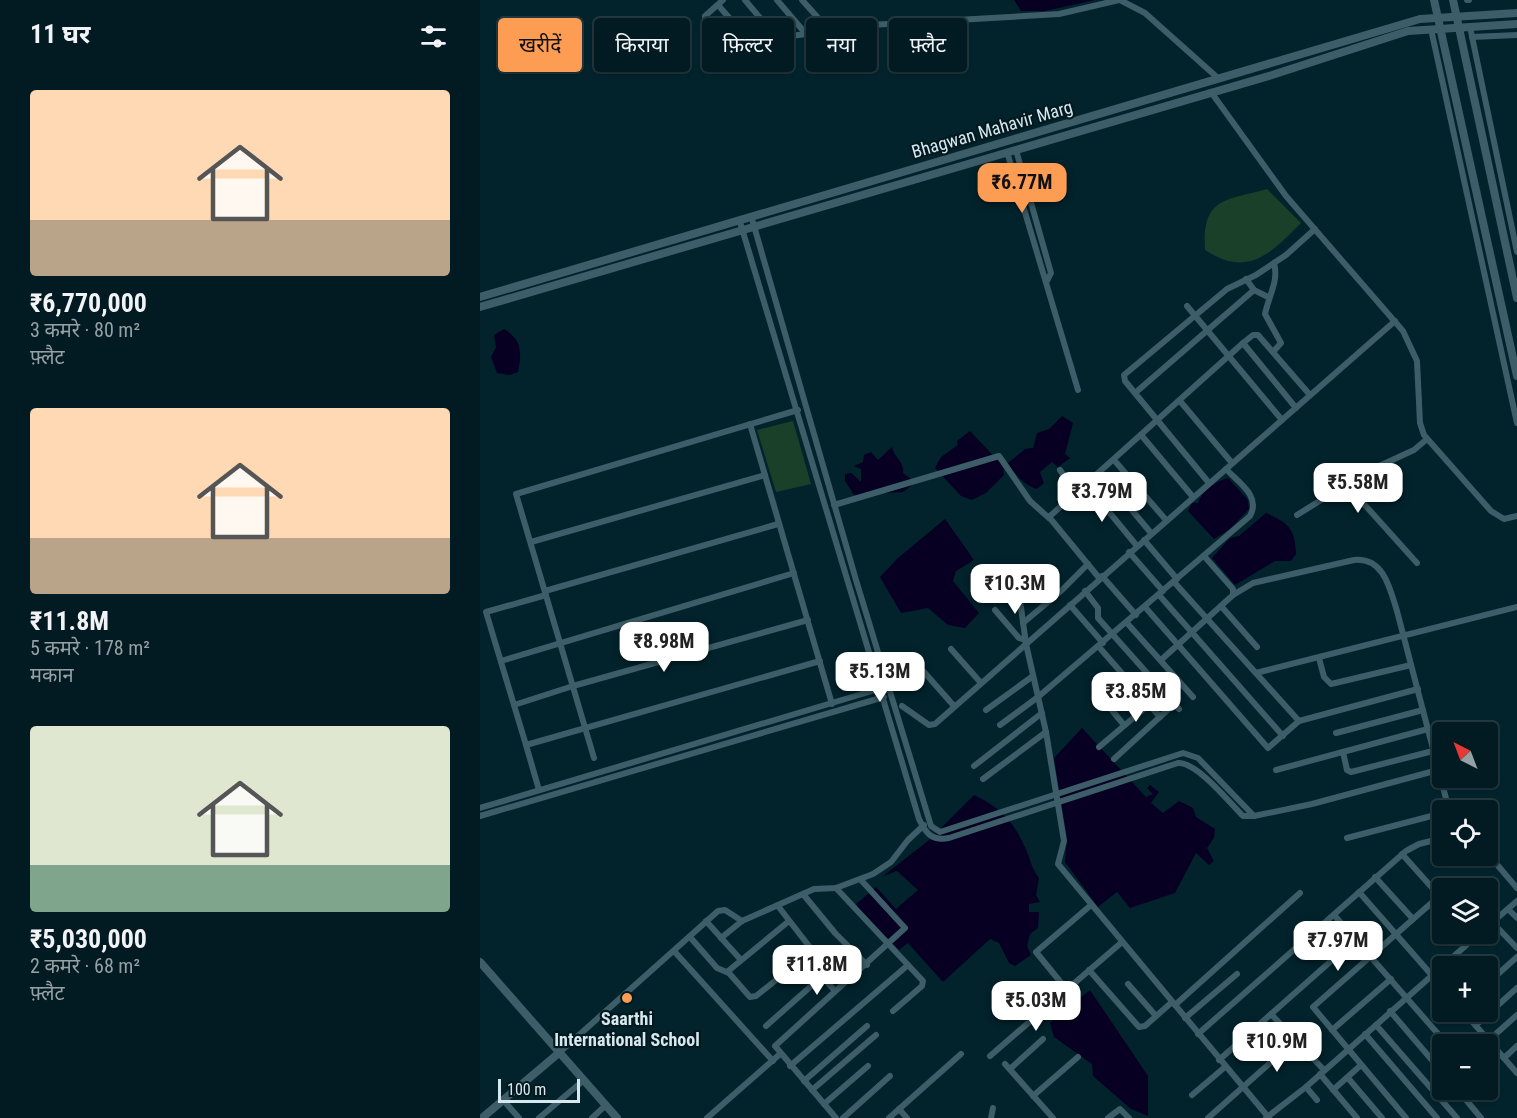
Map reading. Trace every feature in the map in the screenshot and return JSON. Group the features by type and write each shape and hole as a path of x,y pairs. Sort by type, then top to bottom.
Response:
{"main road":[{"name":"Bhagwan Mahavir Marg","path":"480,307 1420,19 1517,13"},
{"name":"Bhagwan Mahavir Marg","path":"753,222 1011,151 1272,75 1392,36 1441,28 1517,24"},
{"name":"Bhagwan Mahavir Marg","path":"480,297 741,226"}],"street":[{"path":"745,0 760,18"},
{"path":"777,0 806,34"},
{"path":"802,0 818,18"},
{"path":"877,26 1059,14 1119,0 1145,13 1219,80"},
{"path":"1434,0 1517,376"},
{"path":"1453,0 1517,298"},
{"path":"707,18 720,2 732,18"},
{"path":"1470,27 1517,252"},
{"path":"1431,29 1517,423"},
{"path":"794,36 806,34"},
{"path":"1472,37 1517,35"},
{"path":"1210,92 1274,181 1395,321 1409,341 1417,361 1420,423 1427,439 1491,512 1504,519 1517,516"},
{"path":"1011,151 1051,273 1047,280 1078,390"},
{"path":"753,222 925,824 940,832 1183,753 1198,758 1254,816"},
{"path":"741,226 882,698 925,824 933,838 938,840 949,838 1184,763 1198,771 1243,816 1254,816 1312,804 1432,772"},
{"path":"1209,483 1135,393 1124,375 1227,289 1274,263 1315,229"},
{"path":"1273,352 1281,343 1265,314 1268,297 1278,276 1274,263"},
{"path":"1246,279 1254,290 1268,297"},
{"path":"1135,393 1254,290"},
{"path":"1187,306 1282,420"},
{"path":"902,706 932,725 1395,321"},
{"path":"1049,518 1253,335 1258,335 1310,395"},
{"path":"1243,343 1296,408"},
{"path":"1180,401 1233,463"},
{"path":"594,758 516,498 518,492 798,411"},
{"path":"750,424 832,704"},
{"path":"1142,436 1193,497"},
{"path":"1297,515 1366,472 1409,453 1427,439"},
{"path":"834,506 999,456 1029,501 1049,518 1136,615"},
{"path":"1114,460 1166,520"},
{"path":"1000,724 1038,697 1101,645 1242,524 1254,508 1253,498 1226,469"},
{"path":"1060,471 1075,494"},
{"path":"1100,472 1151,533"},
{"path":"531,542 765,475"},
{"path":"1086,484 1137,546"},
{"path":"1346,484 1417,563"},
{"path":"539,790 486,612 778,525"},
{"path":"1144,540 1206,620 1299,721"},
{"path":"1129,552 1192,633 1282,736"},
{"path":"1204,556 1233,589 1233,595"},
{"path":"1161,660 1233,595 1252,583 1364,560 1376,566 1386,578 1432,747"},
{"path":"1023,623 1061,591 1088,564"},
{"path":"501,661 558,642 794,573"},
{"path":"1018,585 1026,642 1046,732 1064,842 1058,864 1268,1117 1306,1087 1432,975 1359,892"},
{"path":"1085,591 1098,608 1098,618 1177,707 1160,717 1114,759"},
{"path":"1070,605 1160,717"},
{"path":"1221,606 1257,647"},
{"path":"1145,607 1266,746 1271,747 1299,721 1418,689"},
{"path":"1256,673 1517,607"},
{"path":"995,610 1019,638 1026,642"},
{"path":"514,705 573,686 808,620"},
{"path":"1127,623 1193,697"},
{"path":"951,649 981,683"},
{"path":"1319,658 1324,677 1330,684 1411,665"},
{"path":"526,745 820,662"},
{"path":"924,672 954,706"},
{"path":"986,710 1034,676"},
{"path":"480,808 887,686"},
{"path":"1099,747 1164,692"},
{"path":"480,816 890,695"},
{"path":"1110,708 1124,725"},
{"path":"1336,733 1423,710"},
{"path":"974,766 1042,713"},
{"path":"1276,770 1428,729"},
{"path":"983,779 1046,732"},
{"path":"1343,752 1347,770 1351,772 1432,751"},
{"path":"1347,838 1432,816"},
{"path":"721,938 742,921 814,889 836,888 861,880 891,862 925,824"},
{"path":"1198,1034 1402,854 1419,844 1432,841"},
{"path":"1402,854 1437,896 1413,920 1313,1006 1406,1118"},
{"path":"1498,866 1517,888"},
{"path":"1375,877 1413,920"},
{"path":"836,1118 780,1054 776,1044 904,931 904,926 861,880"},
{"path":"836,888 890,944 923,984 893,1011"},
{"path":"1089,970 1139,1027 1145,1026 1300,893"},
{"path":"803,894 836,933 867,964"},
{"path":"1498,917 1517,902"},
{"path":"1067,990 1036,952 1091,905"},
{"path":"690,937 717,968 727,972 753,998 812,950 778,906"},
{"path":"1508,909 1517,918"},
{"path":"482,1118 560,1052 718,911 725,910 742,921"},
{"path":"1334,915 1438,1034"},
{"path":"706,921 741,960"},
{"path":"727,972 789,921"},
{"path":"1498,931 1517,948"},
{"path":"1219,1060 1356,939"},
{"path":"990,1056 1122,942"},
{"path":"1454,956 1467,944"},
{"path":"765,1026 853,949"},
{"path":"674,951 773,1061"},
{"path":"806,957 835,991"},
{"path":"1498,974 1517,957"},
{"path":"480,962 617,1118"},
{"path":"790,1066 908,964"},
{"path":"1185,1018 1237,974"},
{"path":"1332,1030 1391,979"},
{"path":"1128,984 1156,1017"},
{"path":"1476,1025 1517,988"},
{"path":"1390,1011 1432,1060"},
{"path":"1271,1014 1296,1040 1357,1118"},
{"path":"1496,1034 1517,1015"},
{"path":"1473,1022 1484,1034"},
{"path":"1376,1024 1457,1118"},
{"path":"804,1081 867,1026"},
{"path":"1365,1034 1437,1118"},
{"path":"812,1090 876,1035"},
{"path":"1043,1039 1007,1066 1048,1116"},
{"path":"1208,1118 1296,1040"},
{"path":"1504,1058 1517,1046"},
{"path":"1498,1051 1517,1072"},
{"path":"706,1118 780,1054"},
{"path":"889,1118 961,1054"},
{"path":"1033,1096 1078,1057"},
{"path":"1333,1090 1361,1065"},
{"path":"824,1104 868,1066"},
{"path":"1192,1095 1225,1066"},
{"path":"843,1118 891,1076"},
{"path":"1347,1078 1382,1118"},
{"path":"539,1118 584,1080"},
{"path":"1306,1087 1317,1100"},
{"path":"503,1100 519,1118"},
{"path":"1466,1100 1481,1118"},
{"path":"592,1118 606,1105"},
{"path":"992,1118 993,1108"},
{"path":"899,1109 907,1118"},
{"path":"1108,1118 1120,1109 1129,1118"}],"green space":[{"path":"1267,189 1301,223 1290,234 1268,253 1246,262 1234,262 1220,258 1205,250 1208,220 1212,211 1219,204"},
{"path":"793,421 811,484 776,492 757,430"}],"shaded area":[{"path":"1014,0 1095,0 1045,11 1021,11"},
{"path":"504,329 517,342 520,353 518,372 510,375 497,373 491,357 496,347 494,335"},
{"path":"1062,416 1073,423 1065,454 1070,458 1058,467 1052,462 1040,472 1044,483 1037,489 1020,479 1008,463 1025,449 1033,448 1037,433 1049,429"},
{"path":"970,431 1003,466 1004,475 986,493 972,500 961,496 935,468 941,457 958,445 957,441"},
{"path":"892,447 902,466 903,473 911,479 912,485 903,492 854,495 845,481 845,474 851,473 861,482 861,469 854,466 863,462 864,455 871,452 878,460"},
{"path":"1228,478 1248,500 1249,509 1230,529 1214,539 1188,511 1192,503 1198,503 1210,487"},
{"path":"1266,513 1289,528 1294,538 1296,554 1291,561 1275,561 1235,585 1212,558 1230,538 1239,536"},
{"path":"945,519 974,560 956,571 953,581 979,613 965,628 948,625 928,608 901,613 880,577 898,558"},
{"path":"1082,728 1146,797 1153,794 1147,788 1150,785 1159,792 1151,803 1163,813 1179,801 1193,808 1196,817 1215,829 1214,838 1207,848 1214,861 1209,865 1196,853 1175,893 1130,908 1117,892 1098,907 1065,862 1067,839 1054,758"},
{"path":"974,795 1000,811 1022,842 1039,878 1036,895 1040,902 1029,904 1029,912 1039,912 1038,928 1030,934 1027,946 1031,955 1015,966 1009,963 999,943 990,939 943,982 908,943 899,950 855,905 876,887 896,909 918,890 897,871 883,876 928,841"},
{"path":"1090,990 1148,1076 1148,1116 1131,1109 1093,1076 1092,1064 1054,1037 1050,1023"}],"place":[{"name":"Saarthi International School","path":"627,998"}]}
